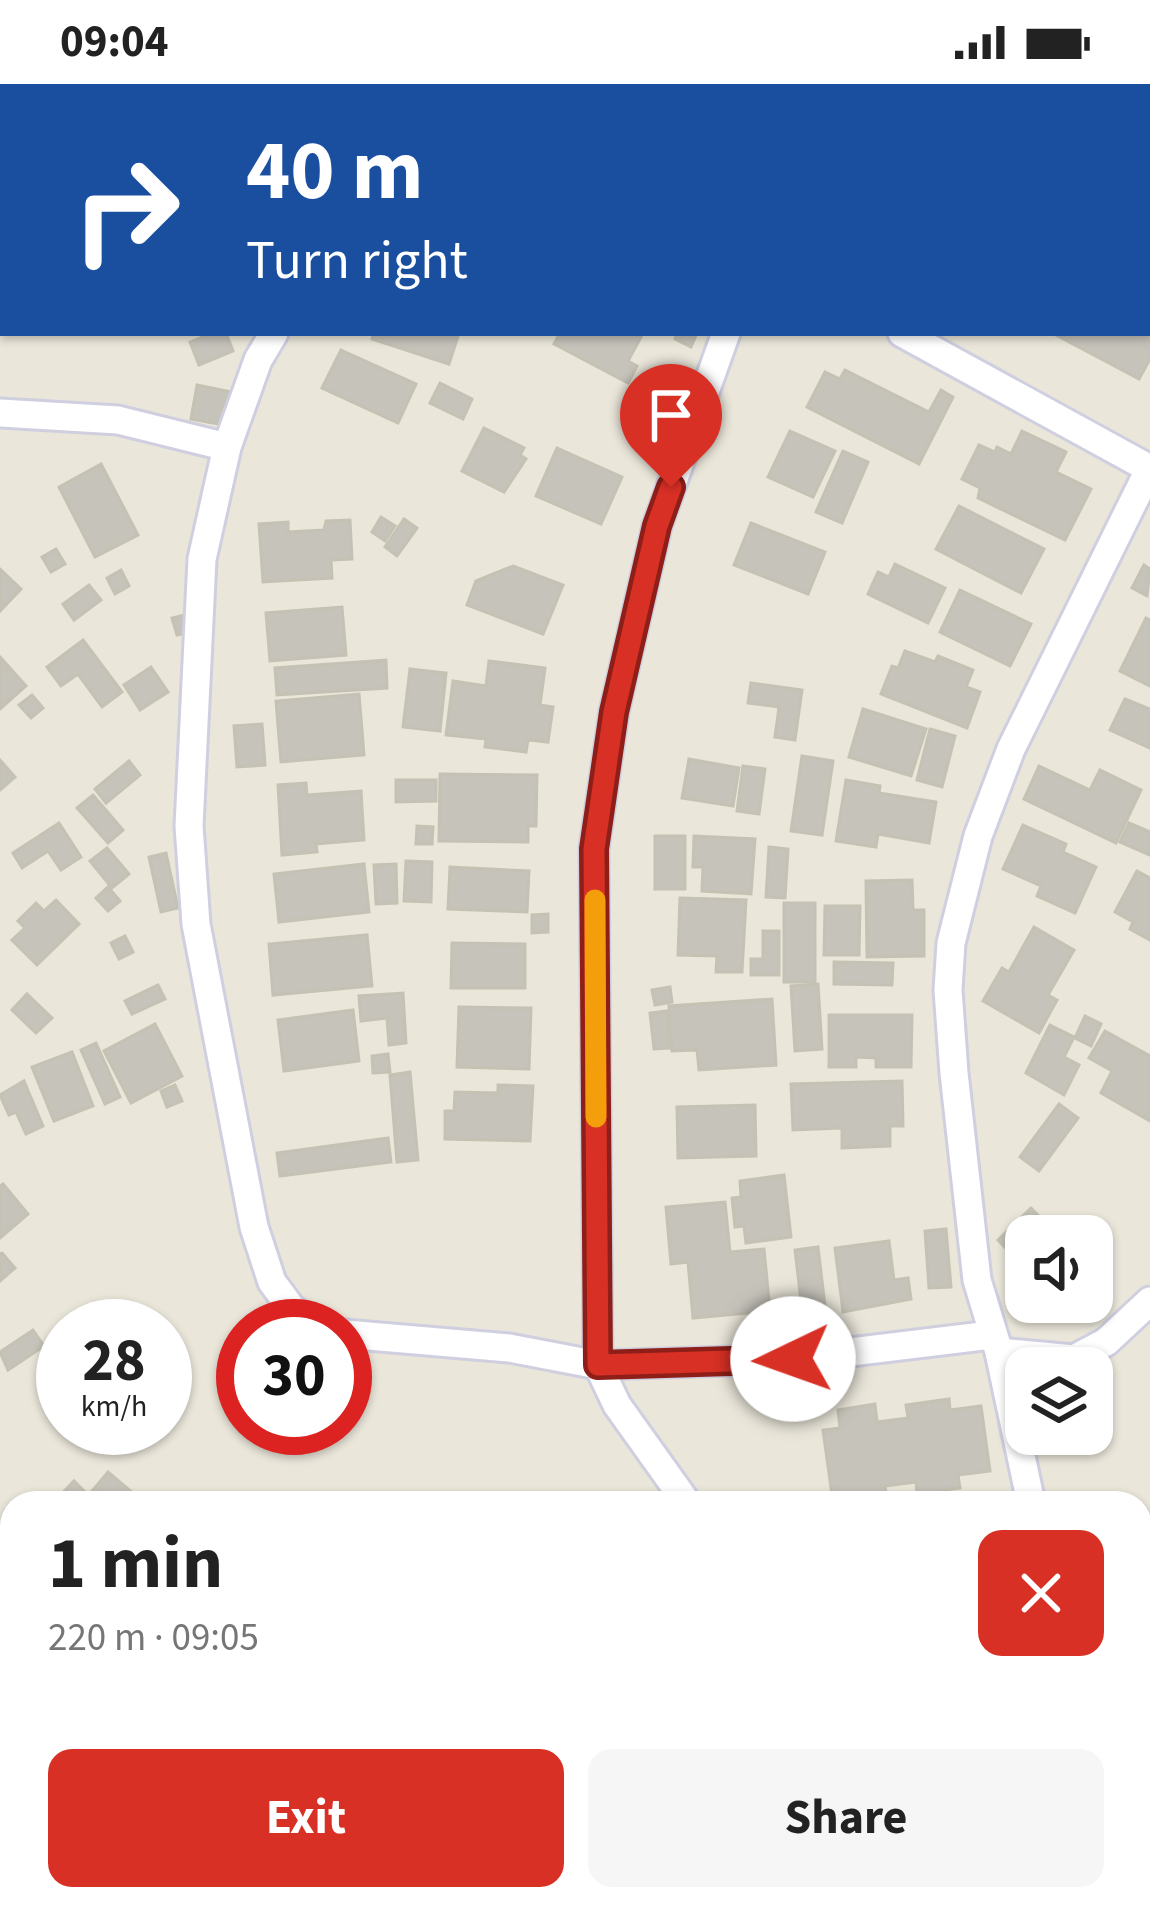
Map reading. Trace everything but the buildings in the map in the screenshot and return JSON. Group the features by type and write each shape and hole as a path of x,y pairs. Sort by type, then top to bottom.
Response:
{"street":[{"path":"272,336 227,447 202,559 189,826 196,924 263,1262 285,1299"},
{"path":"678,1491 617,1405 598,1365 594,849 614,712 657,526 725,336"},
{"path":"907,336 1150,469 1011,749 977,836 956,911 948,990 977,1280 1028,1491"},
{"path":"0,413 118,420 227,447"},
{"path":"372,1336 509,1348 598,1365 793,1359 995,1344 1074,1359 1106,1342 1150,1300"}],"slow traffic":[{"path":"595,900 596,1117"}],"route":[{"path":"671,487 657,526 614,712 594,849 598,1365 793,1359"}]}
